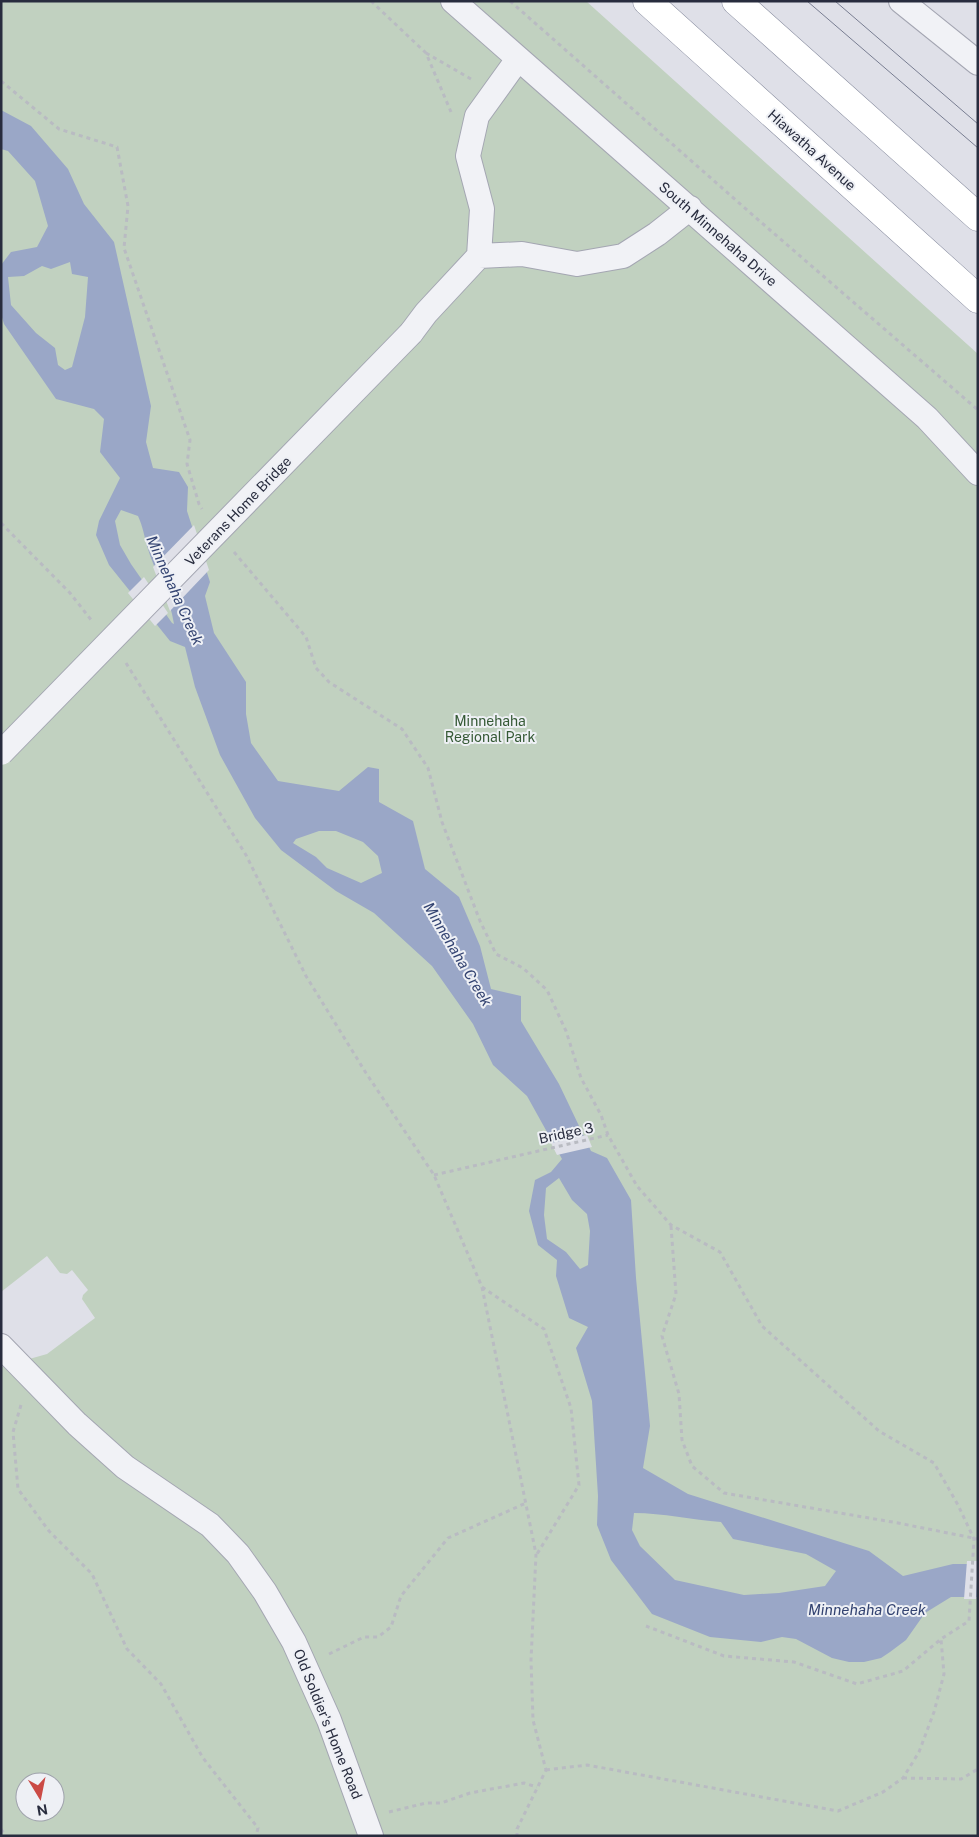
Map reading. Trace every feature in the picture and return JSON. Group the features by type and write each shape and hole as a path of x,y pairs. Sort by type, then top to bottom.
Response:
{"highway":[{"name":"Hiawatha Avenue","path":"647,1 978,299"},
{"path":"736,1 978,216"}],"street":[{"name":"South Minnehaha Drive","path":"453,1 927,418 978,473"},
{"path":"901,1 978,63"},
{"path":"518,59 477,116 468,156 482,209 479,256 522,254 578,264 623,256 657,234 690,208"},
{"name":"Veterans Home Bridge","path":"1,753 411,333 426,313 479,256"},
{"name":"Old Soldier's Home Road","path":"1,1346 77,1424 124,1466 210,1525 238,1554 265,1592 294,1642 329,1720 371,1836"}],"path":[{"path":"371,1 426,53 493,94"},
{"path":"510,1 747,211 978,410"},
{"path":"426,53 461,135 470,146"},
{"path":"1,81 59,129 117,147 128,206 124,248 190,440 187,464 199,504 204,512"},
{"path":"1,522 70,593 94,623"},
{"path":"233,551 306,637 316,668 322,675 329,682 402,729 428,768 442,822 480,921 496,954 523,968 547,990 566,1030 581,1078 601,1115 608,1135 637,1186 671,1225 720,1252 762,1326 879,1431 934,1463 976,1539 969,1621 941,1640 903,1671 857,1684 794,1662 724,1656 646,1626"},
{"path":"123,659 246,856 306,976 366,1073 434,1175 482,1287 536,1554 531,1660 533,1720 546,1770 516,1829 517,1836"},
{"name":"Bridge 3","path":"434,1175 608,1135"},
{"path":"671,1225 676,1294 662,1336 679,1394 682,1440 692,1466 724,1493 898,1523 976,1539"},
{"path":"482,1287 544,1329 571,1408 579,1485 536,1554"},
{"path":"22,1400 13,1432 18,1489 49,1531 92,1574 127,1649 161,1684 203,1758 258,1828 256,1836"},
{"path":"325,1656 364,1637 378,1637 391,1627 401,1596 448,1538 526,1503"},
{"path":"546,1770 587,1765 838,1811 883,1792 902,1778 919,1752 934,1712 944,1674 941,1640"},
{"path":"902,1778 961,1779 978,1769"},
{"path":"381,1814 426,1803 441,1803 470,1793 524,1783 537,1787"},
{"path":"1,1830 6,1836"}],"green space":[{"name":"Minnehaha Regional Park","path":"1,1 586,1 978,354 978,1836 1,1836 1,1367 47,1354 95,1318 82,1299 88,1290 72,1270 67,1274 60,1273 47,1256 1,1292"}],"water":[{"name":"Minnehaha Creek","path":"1,110 31,126 68,169 84,204 114,242 151,406 146,442 153,468 179,472 188,487 187,511 210,582 205,596 214,633 246,682 246,714 251,743 278,781 339,791 368,767 379,769 379,802 413,821 425,869 459,897 480,946 491,989 521,996 521,1021 559,1084 591,1151 607,1158 631,1200 636,1278 650,1426 643,1468 688,1494 869,1551 903,1576 953,1564 978,1564 978,1597 951,1597 925,1613 906,1640 881,1658 864,1662 849,1662 832,1658 796,1639 782,1637 761,1642 710,1637 652,1614 611,1560 597,1525 598,1496 592,1401 576,1348 588,1327 569,1318 556,1276 557,1260 538,1245 529,1211 535,1180 551,1172 562,1159 527,1096 493,1065 473,1024 432,966 374,913 336,891 281,850 255,818 220,755 195,687 185,647 170,641 109,565 96,535 99,521 120,478 100,452 104,419 94,409 56,399 4,324 1,314 1,265 11,252 37,247 48,226 35,181 8,151 1,149","holes":["70,262 72,274 88,277 85,317 72,367 65,370 58,365 55,348 36,333 11,305 8,277 24,276 42,266 51,269","121,510 138,516 150,556 166,594 174,624 131,564 120,545 115,521","319,831 336,831 363,842 378,856 382,873 361,883 327,868 316,857 293,843 296,839","559,1178 572,1200 587,1214 590,1231 588,1265 580,1269 566,1252 547,1239 544,1215 546,1188","634,1513 721,1522 733,1539 806,1554 836,1571 825,1586 779,1593 744,1595 675,1580 640,1546 632,1530"]}],"pier":[{"path":"194,525 209,570 170,611 153,567"},
{"path":"144,577 168,613 155,626 128,593"},
{"path":"587,1135 592,1147 557,1155 551,1143"},
{"path":"967,1561 978,1561 976,1599 964,1599"}],"tram line":[{"path":"807,1 978,148"},
{"path":"835,1 978,124"}]}
